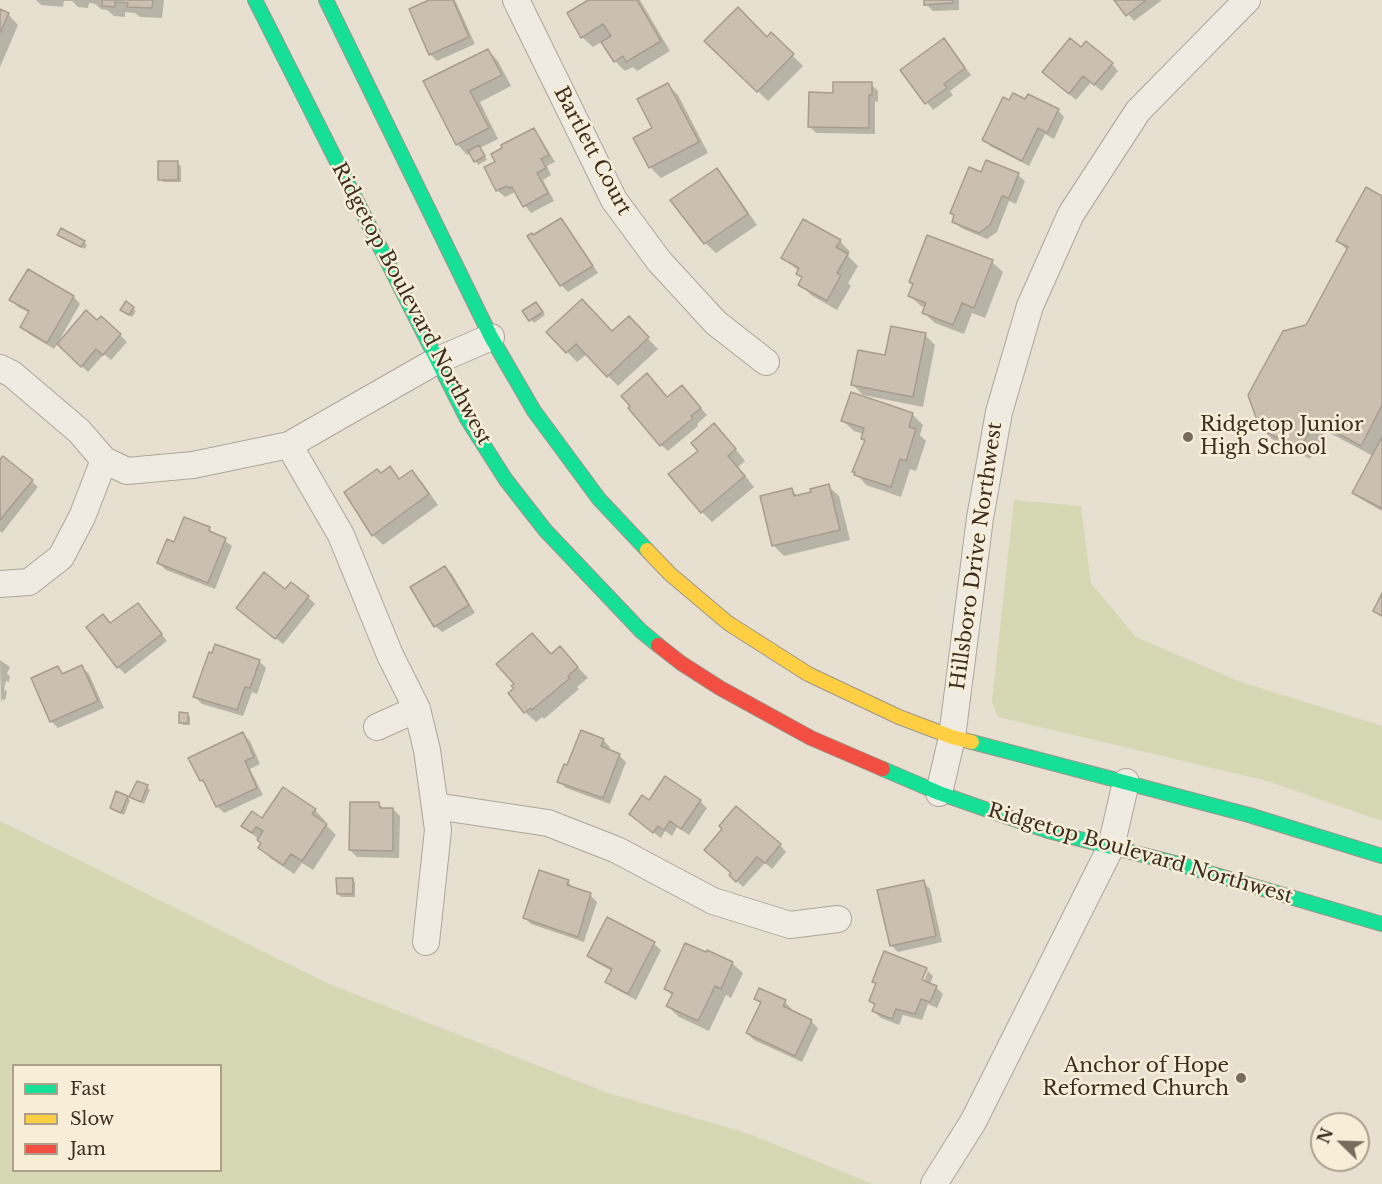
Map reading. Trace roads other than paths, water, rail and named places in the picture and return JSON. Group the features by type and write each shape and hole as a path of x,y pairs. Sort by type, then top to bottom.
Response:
{"main road":[{"name":"Ridgetop Boulevard Northwest","path":"255,0 436,362 467,418 506,480 545,530 641,631 681,663 720,688 790,727 939,793 1048,831 1175,863 1382,924"},
{"path":"326,0 490,337 534,411 599,499 670,574 728,623 808,674 890,713 952,737 1249,815 1382,855"}],"street":[{"name":"Bartlett Court","path":"516,0 614,201 659,261 707,314 766,362"},
{"name":"Hillsboro Drive Northwest","path":"939,793 952,737 980,518 993,442 999,412 1030,306 1071,214 1138,111 1247,0"},
{"path":"0,368 12,374 79,431 104,460 127,471 193,465 289,445 436,362 490,337"},
{"path":"289,445 341,535 390,656 417,709 427,750 438,830 426,942"},
{"path":"0,584 29,582 60,557 82,517 104,460"},
{"path":"377,727 417,709"},
{"path":"934,1184 973,1122 1111,847 1126,782"},
{"path":"435,806 548,823 617,850 713,901 790,925 838,920"}],"place":[{"name":"Ridgetop Junior High School","path":"1188,437"},
{"name":"Anchor of Hope Reformed Church","path":"1241,1078"}]}
